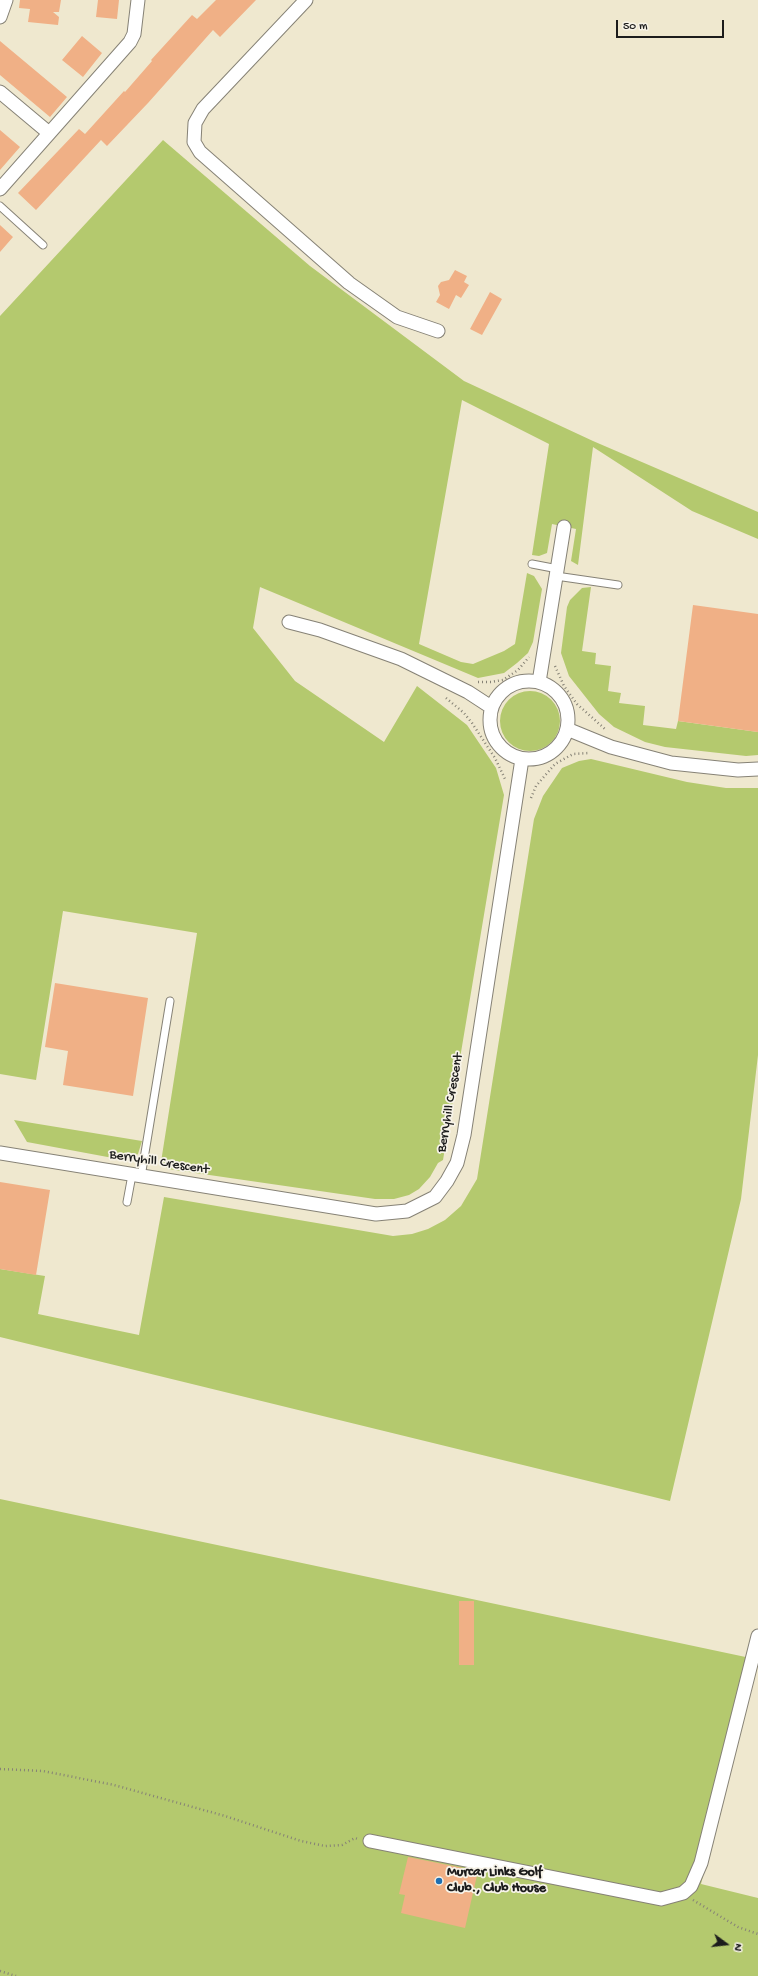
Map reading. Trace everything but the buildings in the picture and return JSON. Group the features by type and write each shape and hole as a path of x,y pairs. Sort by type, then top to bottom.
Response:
{"street":[{"path":"0,17 6,0"},
{"path":"0,189 130,42 134,34 138,0"},
{"path":"306,0 203,109 195,123 194,142 200,152 349,283 397,317 438,331"},
{"path":"0,92 49,133"},
{"path":"539,682 564,527"},
{"path":"289,622 334,634 401,659 468,692 491,707"},
{"path":"528,681 539,682 550,687 562,700 568,717 567,729 563,740 550,753 534,760 522,759 509,755 498,746 492,734 489,721 491,707 497,696 505,688 516,683 528,681"},
{"path":"567,729 611,747 671,763 738,770 758,769"},
{"name":"Berryhill Crescent","path":"0,1153 376,1214 408,1212 435,1197 447,1181 457,1163 464,1135 522,759"},
{"path":"370,1841 661,1899 683,1893 691,1886 701,1863 758,1636"}],"lane":[{"path":"0,206 43,245"},
{"path":"532,564 557,572 618,585"},
{"path":"127,1202 137,1176 170,1001"}],"path":[{"path":"474,681 485,683 503,680 518,670 530,655"},
{"path":"555,661 559,677 578,704 590,718 611,733"},
{"path":"442,694 464,713 472,723 502,769 506,784"},
{"path":"529,802 536,786 555,764 573,754 593,754"},
{"path":"0,1769 43,1771 114,1785 325,1846 342,1845 355,1838 370,1841"},
{"path":"683,1893 738,1927 758,1934"},
{"path":"0,1971 16,1976"}],"green space":[{"path":"163,140 310,266 464,381 593,441 758,512 758,539 692,511 593,447 578,565 571,561 576,529 552,524 547,553 539,556 532,555 549,444 462,400 419,644 461,662 473,664 504,651 515,644 527,573 534,576 542,589 533,642 528,653 504,673 478,678 260,587 253,628 295,681 384,742 417,686 467,725 496,768 504,795 443,1160 438,1163 430,1177 419,1189 409,1195 394,1199 375,1199 168,1169 161,1162 197,933 63,911 36,1080 0,1074 0,316"},
{"path":"591,587 582,651 596,653 595,664 611,666 608,691 621,693 619,703 645,706 643,725 676,729 678,721 758,732 758,755 746,756 665,747 645,742 614,727 599,714 569,676 561,653 567,607 570,600 582,588"},
{"path":"530,691 547,696 555,704 560,721 555,738 547,746 530,751 513,746 505,738 500,721 505,704 513,696"},
{"path":"591,759 687,782 726,788 758,788 758,1055 741,1199 670,1501 0,1337 0,1269 45,1276 38,1314 139,1335 164,1197 393,1236 412,1234 428,1229 445,1220 461,1206 477,1179 534,819 543,796 562,768 579,761"},
{"path":"14,1120 142,1141 138,1154 129,1161 27,1142"},
{"path":"0,1499 755,1659 701,1884 758,1898 758,1976 0,1976"}],"place":[{"name":"Murcar Links Golf Club., Club House","path":"439,1881"}]}
